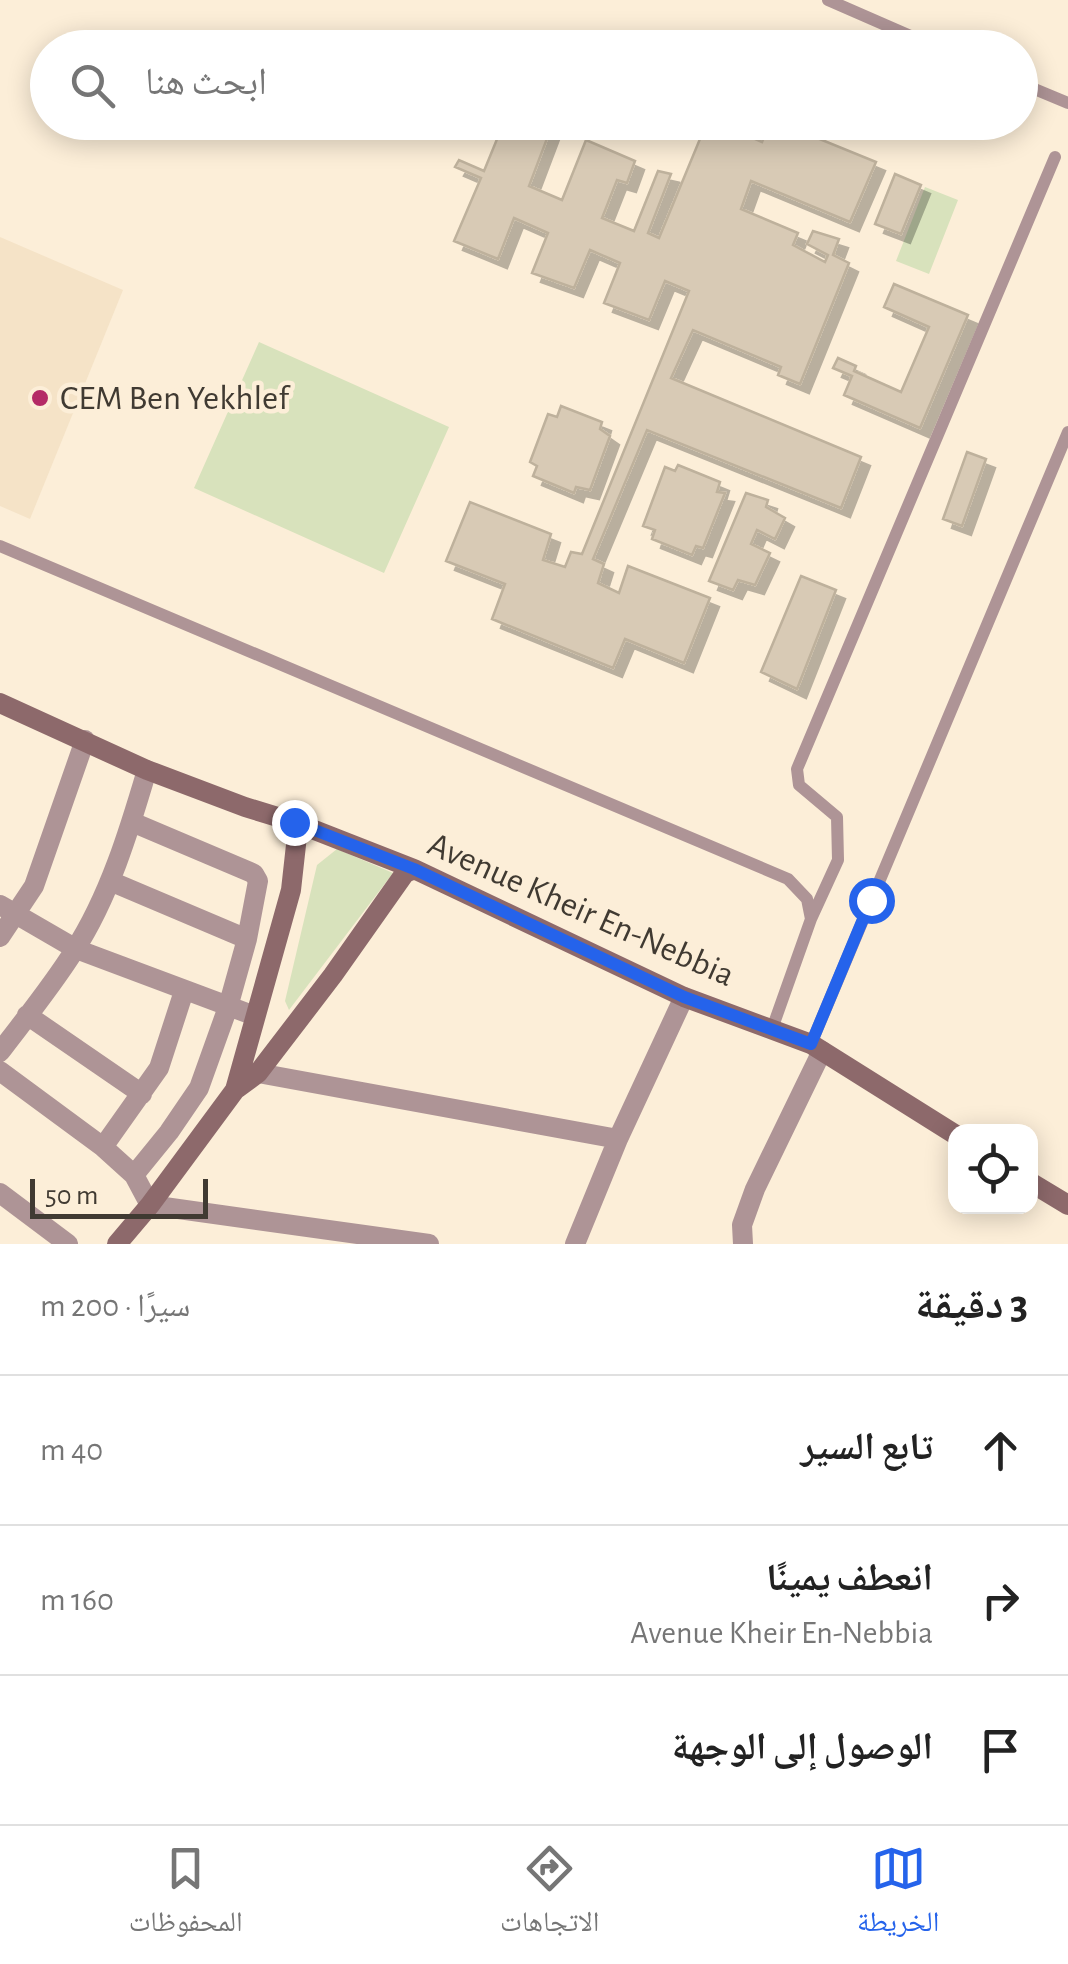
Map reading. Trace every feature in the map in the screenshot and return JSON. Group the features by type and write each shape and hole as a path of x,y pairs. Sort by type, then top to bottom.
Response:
{"main road":[{"name":"Avenue Kheir En-Nebbia","path":"0,703 146,770 414,869 684,997 816,1048 948,1130"},
{"path":"235,1090 291,890 298,827 294,822"},
{"path":"117,1244 235,1090 258,1073 405,873 414,869"},
{"path":"1038,1187 1068,1205"}],"street":[{"path":"0,937 7,910 34,886 84,740"},
{"path":"0,1052 76,949 110,881 146,770"},
{"path":"132,822 254,874 258,881 247,939 208,1066 191,1102 134,1175"},
{"path":"110,881 247,939"},
{"path":"7,910 76,949 255,1016"},
{"path":"102,1147 163,1060 184,991"},
{"path":"575,1244 618,1139 684,997"},
{"path":"27,1015 142,1094"},
{"path":"743,1244 742,1224 755,1189 816,1048"},
{"path":"0,1071 134,1175 150,1205 429,1244"},
{"path":"258,1073 618,1139"},
{"path":"0,1193 68,1244"}],"lane":[{"path":"828,0 897,30"},
{"path":"1038,90 1068,103"},
{"path":"772,1029 811,918 838,860 837,817 799,785 797,769 1055,157"},
{"path":"816,1048 1068,432"},
{"path":"0,546 788,879 807,899 811,918"}],"shaded area":[{"name":"CEM Ben Yekhlef","path":"0,237 123,290 30,519 0,506"}],"green space":[{"path":"925,187 958,200 929,274 896,261"},
{"path":"259,342 449,427 384,573 194,488"},
{"path":"337,849 393,873 289,1010 285,1001 317,865"}],"building":[{"path":"497,140 546,140 529,186 562,200 586,140 635,161 627,183 617,180 602,218 634,231 658,171 671,174 648,233 659,238 700,140 822,140 876,162 850,222 751,181 741,209 798,233 793,245 825,262 828,255 807,244 813,231 839,239 833,255 849,263 800,384 778,375 781,367 693,330 671,378 861,457 841,508 647,430 593,559 604,564 598,583 619,593 628,566 710,598 684,663 625,639 613,668 492,619 505,584 446,561 470,502 551,534 543,560 565,567 571,552 582,554 689,291 665,281 649,320 604,303 620,263 590,250 574,288 532,273 548,233 514,218 498,259 454,241 481,178 455,167 459,160 484,171"},
{"path":"895,174 921,185 901,234 875,224"},
{"path":"894,284 968,315 920,428 844,395 852,376 833,368 838,358 856,366 854,371 901,392 929,327 884,307"},
{"path":"561,406 602,422 600,429 610,436 590,490 576,487 574,493 533,476 537,466 530,462 548,414 557,417"},
{"path":"967,452 986,459 962,526 943,519"},
{"path":"678,465 720,482 717,492 725,493 703,548 696,546 692,555 652,539 655,530 643,526 665,467 675,471"},
{"path":"746,493 768,500 766,507 785,518 775,539 757,530 751,544 770,553 755,585 738,580 733,590 709,581"},
{"path":"801,576 836,590 797,689 761,672"}],"place":[{"name":"CEM Ben Yekhlef","path":"40,398"}],"route":[{"path":"294,822 414,869 684,997 811,1044 871,900"}]}
